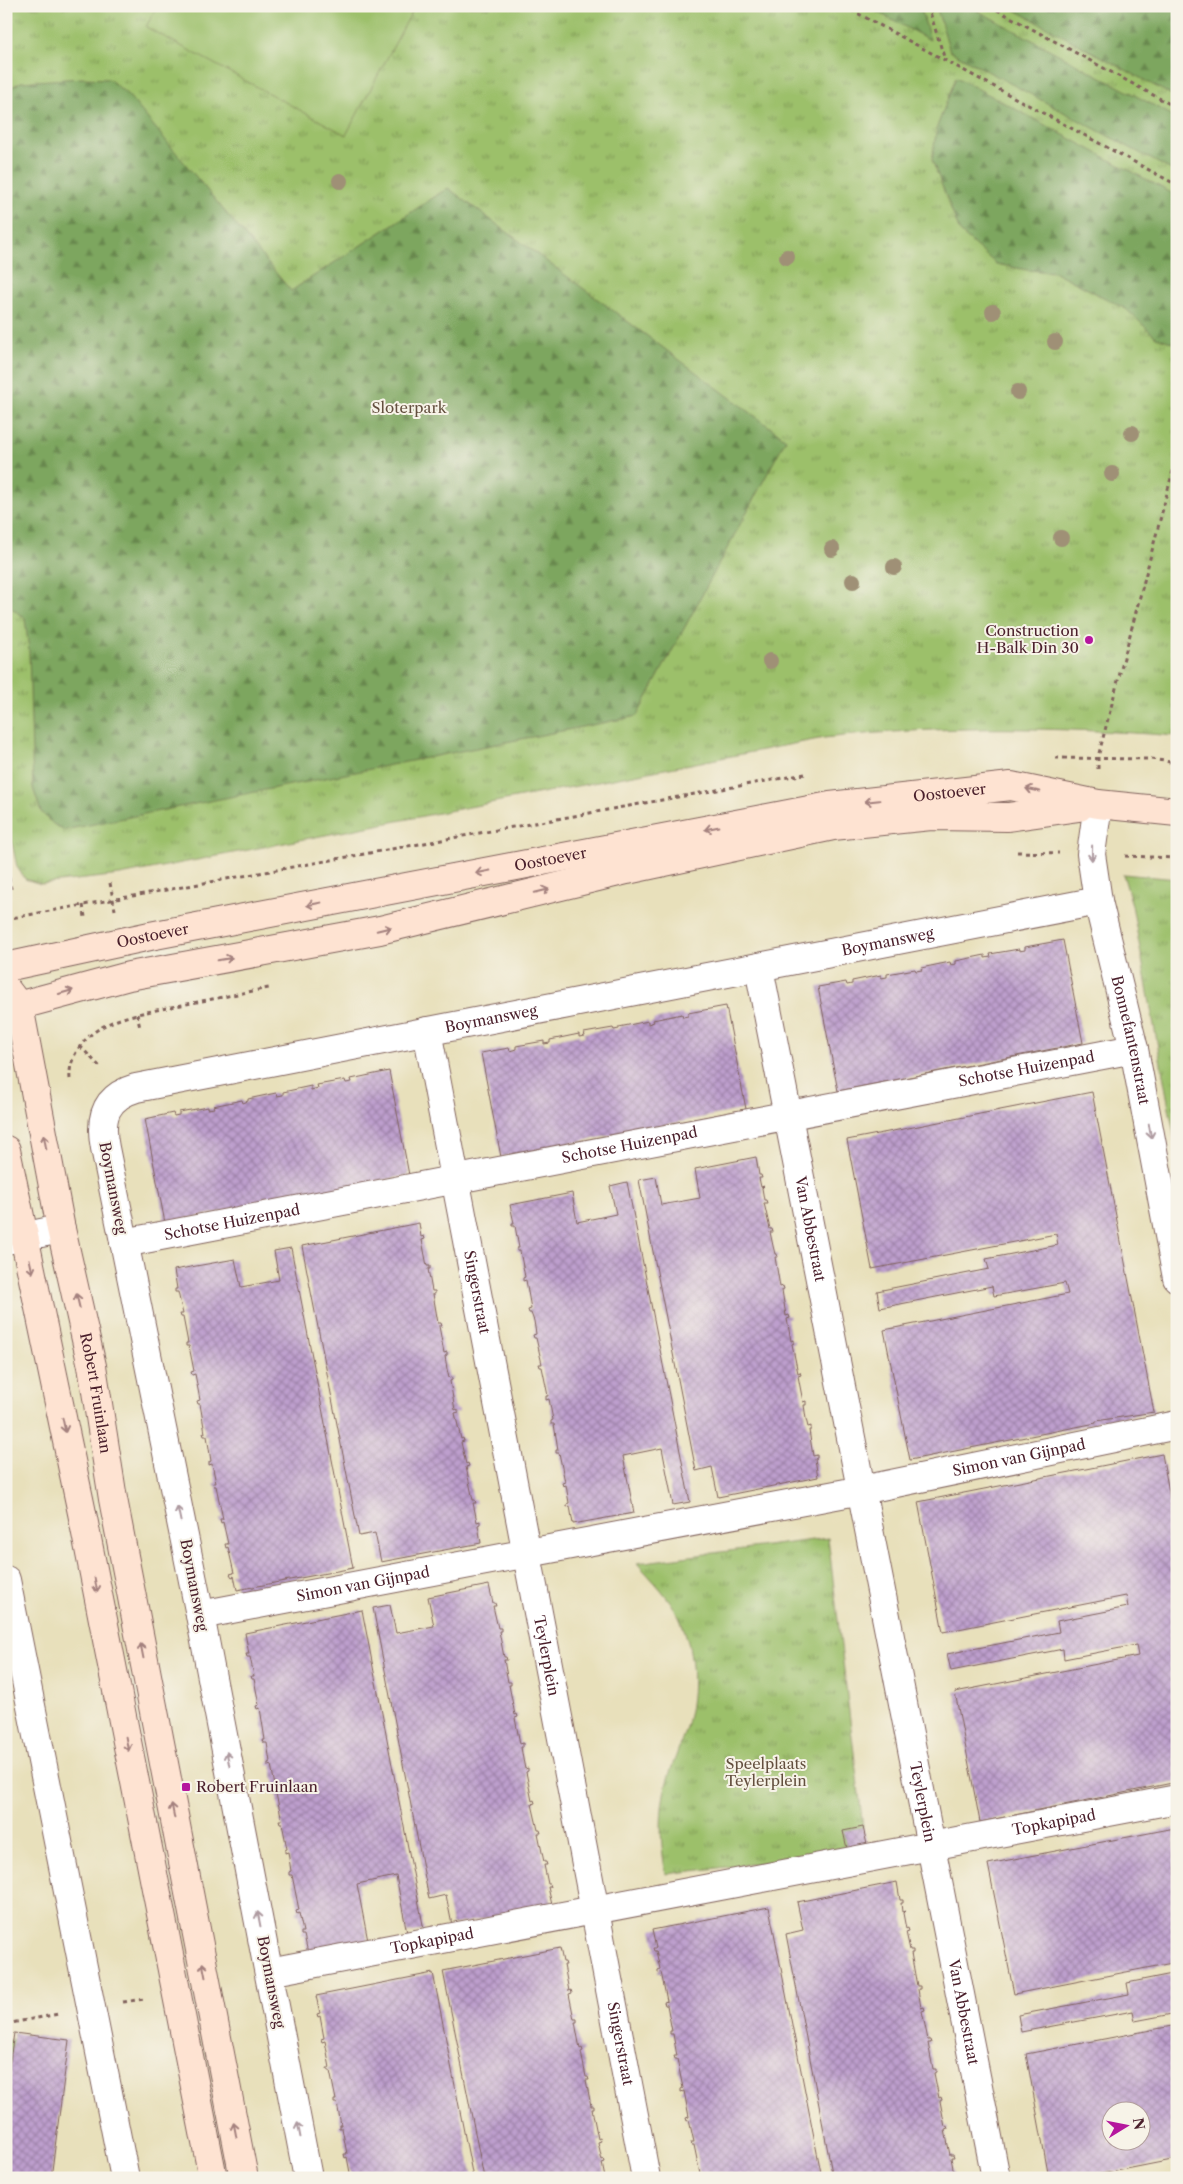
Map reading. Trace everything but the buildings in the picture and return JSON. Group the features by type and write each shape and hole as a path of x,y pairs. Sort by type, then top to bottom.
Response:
{"main road":[{"name":"Oostoever","path":"6,967 150,936 830,806 1011,786 1098,804 1177,812"},
{"name":"Oostoever","path":"10,1001 129,976 380,930 627,870 833,826 931,816 1008,817 1098,804"},
{"name":"Robert Fruinlaan","path":"10,1001 92,1366 113,1499 244,2178"},
{"path":"6,1150 15,1238 80,1503 213,2178"}],"street":[{"name":"Bonnefantenstraat","path":"1098,804 1091,854 1098,901 1134,1049 1177,1278"},
{"name":"Boymansweg","path":"308,2178 200,1615 103,1139 107,1108 116,1096 136,1088 1098,901"},
{"name":"Van Abbestraat","path":"759,968 862,1490"},
{"name":"Singerstraat","path":"427,1031 527,1553"},
{"name":"Schotse Huizenpad","path":"124,1243 456,1180 787,1113 1134,1049"},
{"path":"15,1238 61,1229"},
{"name":"Simon van Gijnpad","path":"862,1490 1177,1425"},
{"path":"527,1553 862,1490"},
{"name":"Teylerplein","path":"527,1553 596,1910 932,1846 862,1490"},
{"name":"Simon van Gijnpad","path":"200,1615 527,1553"},
{"path":"6,1580 125,2178"},
{"name":"Topkapipad","path":"932,1846 1177,1798"},
{"name":"Van Abbestraat","path":"932,1846 996,2178"},
{"name":"Singerstraat","path":"596,1910 646,2178"},
{"name":"Topkapipad","path":"270,1972 596,1910"}],"path":[{"path":"844,6 1177,185"},
{"path":"928,6 945,60"},
{"path":"990,6 1177,108"},
{"path":"1098,757 1177,455"},
{"path":"1015,852 1177,858"},
{"path":"6,862 11,888"},
{"path":"69,1072 80,1046 91,1034 104,1026 137,1014 270,988"},
{"path":"6,2024 92,2008"}],"green space":[{"name":"Sloterpark","path":"6,6 1177,6 1177,736 1044,729 956,729 824,738 120,875 41,884 25,879 17,867 6,813"},
{"path":"157,6 415,6 346,135 146,27"},
{"path":"866,6 920,6 930,40"},
{"path":"936,6 969,6 1177,118 1177,173 950,51"},
{"path":"1008,6 1177,6 1177,98"},
{"path":"956,77 1177,196 1177,344 1156,337 1126,309 1055,272 1027,270 996,264 960,232 932,160 937,127"},
{"path":"82,78 109,79 128,95 291,291 448,188 786,439 637,716 64,830 53,824 41,812 33,788 29,651 25,618 6,604 6,90 21,82"},
{"path":"1123,874 1177,879 1177,1151 1132,905"},
{"name":"Speelplaats Teylerplein","path":"828,1538 863,1827 843,1831 848,1853 666,1874 661,1834 662,1804 668,1779 688,1721 693,1676 689,1645 679,1617 660,1588 637,1563"},
{"path":"18,2038 6,2102 6,2041"}],"place":[{"name":"Construction H-Balk Din 30","path":"1089,640"},
{"name":"Robert Fruinlaan","path":"186,1787"}]}
